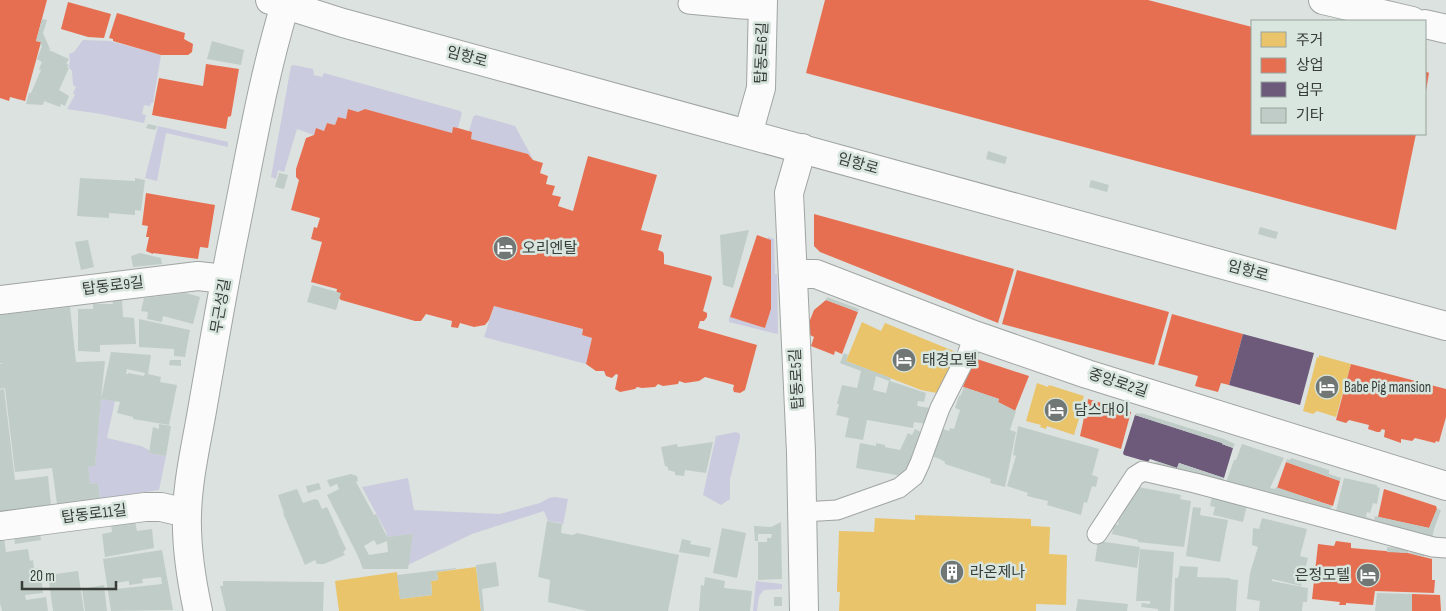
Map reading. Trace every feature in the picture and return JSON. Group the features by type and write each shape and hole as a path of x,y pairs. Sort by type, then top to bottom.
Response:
{"street":[{"path":"1323,0 1408,20"},
{"name":"임항로","path":"278,2 352,25 1446,326"},
{"name":"무근성길","path":"198,611 192,586 187,546 187,513 191,475 225,280 272,48 278,2"},
{"name":"탑동로6길","path":"748,134 762,88 763,5"},
{"path":"1426,24 1446,29"},
{"name":"탑동로5길","path":"802,148 789,193 802,512 804,611"},
{"name":"중앙로2길","path":"793,274 816,274 974,335 1087,374 1446,486"},
{"name":"탑동로9길","path":"0,300 198,276 225,280"},
{"name":"탑동로11길","path":"0,526 146,507 161,507 187,513"}],"lane":[{"path":"688,4 742,10 763,5"},
{"path":"802,512 836,510 898,488 914,476 940,408 967,355 974,335"},
{"path":"1097,534 1135,476 1143,471 1433,547 1446,548"}],"shaded area":[{"path":"83,40 110,41 161,55 153,103 150,106 144,105 142,114 146,115 144,123 67,109 75,95 73,93 76,87 73,85 72,71 69,67 69,54 74,52"},
{"path":"291,66 313,69 314,75 322,77 324,73 460,111 462,113 458,128 453,127 452,133 365,109 358,112 349,109 346,119 338,117 335,125 327,123 324,131 316,128 314,135 297,129 284,172 278,170 276,179 271,177"},
{"path":"476,115 515,126 533,159 528,154 471,139 472,133 469,131 473,117"},
{"path":"158,126 228,142 228,147 166,133 157,181 145,178"},
{"path":"768,237 774,239 775,274 777,274 777,334 729,322 730,317 765,328 771,309 771,240"},
{"path":"494,306 583,329 582,335 592,338 586,364 484,337"},
{"path":"101,399 115,401 107,438 141,446 149,450 149,453 166,456 159,490 100,499 98,483 90,484 88,467 95,466"},
{"path":"736,432 740,434 740,438 730,479 730,499 721,505 703,495 716,436"},
{"path":"408,478 414,510 500,514 555,497 568,499 563,525 548,521 544,511 472,534 408,565 413,534 387,537 362,487"},
{"path":"756,581 782,584 782,589 764,590 759,596 757,611 753,611"}],"building: 주거":[{"path":"862,322 881,331 885,323 956,352 937,393 921,390 846,361"},
{"path":"1319,355 1351,364 1336,417 1317,411 1313,414 1303,411"},
{"path":"1037,383 1084,396 1074,435 1047,426 1046,429 1040,427 1041,425 1026,421"},
{"name":"라온제나","path":"915,515 1031,519 1031,526 1050,527 1049,554 1067,555 1066,605 1036,604 1036,611 839,611 840,592 837,592 839,531 874,532 875,518 915,520"},
{"path":"476,567 481,611 339,611 335,581 397,572 400,599 432,595 431,581 438,580 437,572"}],"building: 상업":[{"path":"0,0 47,0 36,41 41,42 25,101 10,97 9,101 0,98"},
{"path":"825,0 1148,0 1251,27 1251,135 1416,135 1396,230 806,73"},
{"path":"68,2 111,14 104,38 88,37 61,29"},
{"path":"117,13 185,33 184,39 193,44 192,52 188,55 161,55 113,41 113,39 109,38"},
{"path":"206,64 239,69 231,116 228,117 226,129 152,115 159,78 203,86"},
{"path":"1426,72 1429,73 1426,91"},
{"path":"348,109 358,112 365,109 452,133 453,127 458,128 472,132 471,139 528,154 533,160 543,163 540,173 548,176 546,184 555,186 552,195 561,197 558,206 573,211 588,156 657,175 641,230 662,235 658,250 663,252 664,264 711,276 703,311 707,313 707,317 704,321 700,321 698,328 757,345 745,390 740,393 734,392 734,385 705,377 699,381 685,383 679,381 678,384 663,386 658,384 655,387 637,387 620,392 615,389 618,375 616,374 612,378 606,376 604,371 596,371 586,364 592,338 582,335 583,329 494,306 485,325 474,327 460,323 458,328 451,327 452,321 426,314 421,321 415,321 341,300 336,295 337,289 311,282 322,242 311,239 314,227 317,228 320,218 291,210 299,180 296,177 296,169 306,138 314,135 316,128 324,131 327,123 335,125 338,117 346,119"},
{"path":"146,193 215,205 208,248 200,247 198,259 153,254 146,251 149,237 146,237 148,226 142,225"},
{"path":"814,214 1014,269 998,323 820,252 814,246"},
{"path":"757,235 771,240 771,309 765,328 730,317"},
{"path":"1017,270 1169,312 1154,365 1002,324"},
{"path":"826,300 858,312 842,354 835,351 834,355 811,346 814,337 810,335 810,320 814,310"},
{"path":"1172,314 1243,334 1229,385 1221,383 1218,392 1195,386 1198,376 1158,365"},
{"path":"974,358 1029,376 1015,411 998,402 999,399 963,387"},
{"path":"1351,364 1446,389 1446,417 1439,442 1436,441 1435,443 1415,438 1412,441 1401,439 1401,443 1384,437 1385,430 1382,429 1380,432 1377,432 1368,429 1369,425 1349,420 1346,423 1336,420"},
{"path":"1088,399 1131,412 1121,449 1080,436"},
{"path":"1286,462 1340,481 1333,506 1277,488"},
{"path":"1384,489 1436,506 1437,509 1429,528 1378,517"},
{"path":"1336,541 1351,543 1351,548 1408,553 1432,559 1432,580 1435,580 1434,593 1375,591 1373,605 1346,603 1346,605 1339,605 1340,602 1312,599 1318,544 1334,546"},
{"path":"1412,594 1440,595 1441,611 1412,611"}],"building: 업무":[{"path":"1243,334 1314,353 1300,405 1229,385"},
{"path":"1135,415 1233,448 1224,478 1179,463 1177,468 1150,459 1148,462 1124,455"}],"building: 기타":[{"path":"42,19 47,20 43,33 49,50 69,59 66,64 69,65 67,67 69,68 59,90 69,96 65,106 61,104 60,107 44,101 43,105 26,104 29,93 31,93 41,70 39,69 42,62 37,59 42,46 40,45 41,42 36,41"},
{"path":"212,41 244,50 241,65 207,59"},
{"path":"148,124 157,126 155,130 146,128"},
{"path":"988,151 1007,157 1005,164 986,159"},
{"path":"279,173 288,175 284,189 275,187"},
{"path":"80,178 135,181 135,178 145,180 141,211 135,210 135,215 109,213 109,218 77,216"},
{"path":"1091,180 1109,185 1107,192 1089,187"},
{"path":"1260,227 1278,232 1276,239 1258,234"},
{"path":"749,230 733,288 723,285 720,235"},
{"path":"88,240 94,267 81,270 75,242"},
{"path":"140,253 161,258 162,264 133,267 131,256"},
{"path":"312,285 341,293 336,310 307,302"},
{"path":"186,293 200,297 193,324 163,316 162,322 147,319 148,312 141,311 144,298"},
{"path":"827,297 859,309 858,312 826,300"},
{"path":"122,298 123,317 134,318 136,344 100,345 100,352 78,351 78,309 93,309 93,304 113,304 112,299"},
{"path":"70,307 76,362 105,361 95,466 88,467 90,484 98,483 100,499 57,504 52,468 15,472 5,388 0,389 0,364 3,363 0,363 0,315"},
{"path":"139,319 190,330 185,357 174,356 174,349 139,347"},
{"path":"111,352 151,355 148,374 161,377 160,382 177,385 169,425 133,419 133,417 117,413 120,402 101,399","holes":["127,369 145,373 144,376 126,374"]},
{"path":"844,353 848,355 846,361 891,378 890,381 926,393 924,402 918,401 917,406 930,408 926,424 914,422 913,428 867,420 863,440 845,437 849,418 836,415 839,404 837,404 842,385 857,388 861,371 840,363","holes":["876,376 889,381 886,393 873,390"]},
{"path":"170,360 181,360 181,366 169,365"},
{"path":"964,387 999,399 998,402 1016,411 1010,430 1016,432 1005,487 990,483 991,479 945,464 940,459 928,455 937,427 949,431 950,428 954,429 960,410 955,408"},
{"path":"4,389 15,480 48,476 51,505 0,512 0,390"},
{"path":"1136,413 1235,444 1233,448 1135,415"},
{"path":"159,424 171,426 166,456 149,453 153,427 159,429"},
{"path":"1018,426 1099,449 1092,475 1098,477 1096,487 1092,486 1087,503 1084,502 1081,515 1047,505 1048,501 1027,496 1028,493 1007,486 1016,456 1013,455"},
{"path":"915,429 926,435 911,470 902,476 856,468 860,443 876,446 876,443 900,450 908,433 912,435"},
{"path":"713,442 706,473 685,470 684,476 675,475 675,472 668,470 668,467 665,466 661,447 677,444 678,447"},
{"path":"1242,444 1284,458 1270,488 1275,489 1276,487 1332,506 1329,513 1225,485"},
{"path":"1291,458 1329,470 1329,474 1341,478 1340,481 1286,462 1287,459 1290,460"},
{"path":"1156,461 1177,468 1179,463 1224,478 1223,483 1154,466"},
{"path":"351,474 357,476 358,481 356,482 374,515 376,514 387,537 413,534 408,569 363,569 327,495 339,489 337,484 330,487 327,480","holes":["374,540 377,545 387,541 388,552 369,555 364,546"]},
{"path":"1344,478 1377,485 1380,488 1377,504 1373,503 1370,513 1367,512 1366,517 1374,520 1375,516 1429,528 1437,509 1441,510 1432,539 1335,515"},
{"path":"319,483 321,489 308,493 306,486"},
{"path":"1138,487 1181,495 1180,499 1191,501 1184,547 1138,542 1138,540 1112,534 1114,524 1118,525 1119,517"},
{"path":"297,489 303,503 315,499 318,500 322,509 327,507 346,549 343,552 345,555 324,564 317,564 315,560 305,565 283,513 278,495"},
{"path":"1212,496 1247,505 1243,522 1213,515 1215,507 1210,506"},
{"path":"1193,507 1201,508 1200,515 1228,520 1220,562 1186,556"},
{"path":"1262,518 1307,529 1300,556 1308,558 1301,586 1272,579 1272,581 1308,588 1307,602 1303,602 1302,611 1259,611 1260,601 1247,599 1250,573 1258,547 1252,545 1253,528 1259,529"},
{"path":"135,521 137,531 152,529 154,548 105,557 102,534 112,532 111,524"},
{"path":"547,521 562,524 561,533 573,535 577,533 679,555 668,611 587,611 548,602 550,580 538,577"},
{"path":"781,522 782,579 758,580 758,542 767,542 767,538 771,538 772,534 758,534 758,541 755,541 754,526 771,527"},
{"path":"722,528 746,533 737,578 713,573"},
{"path":"40,534 41,540 15,544 14,537"},
{"path":"4,538 6,552 28,549 30,561 33,560 34,569 40,568 43,593 25,595 26,600 46,597 48,611 2,611 0,603 0,539"},
{"path":"682,539 691,541 690,544 711,548 709,557 679,552"},
{"path":"1098,541 1140,547 1137,568 1095,561"},
{"path":"1387,547 1408,549 1408,553 1387,552"},
{"path":"1140,549 1174,552 1170,611 1158,611 1158,609 1141,607 1142,603 1150,604 1150,601 1136,601"},
{"path":"162,550 173,610 111,611 103,559","holes":["161,577 162,584 116,589 115,583 129,581 129,585 143,583 142,579"]},
{"path":"1409,553 1424,555 1424,557"},
{"path":"496,562 499,586 482,589 484,611 481,611 476,565"},
{"path":"1180,566 1198,567 1197,577 1238,580 1236,611 1174,611 1175,578 1178,578"},
{"path":"456,568 437,572 438,580 431,581 432,595 400,599 397,575"},
{"path":"78,571 84,611 53,611 48,575"},
{"path":"705,577 725,581 724,588 752,591 750,611 699,611 701,585 704,586"},
{"path":"223,581 324,582 323,611 226,611 220,586 223,586"},
{"path":"104,585 107,611 85,611 82,589"},
{"path":"1377,593 1412,594 1412,611 1375,611"},
{"path":"774,597 782,597 782,606 774,606"},
{"path":"1078,599 1128,604 1127,611 1076,611"}],"place":[{"name":"오리엔탈","path":"505,248"},
{"name":"태경모텔","path":"904,360"},
{"name":"Babe Pig mansion","path":"1327,387"},
{"name":"담스대이","path":"1056,410"},
{"name":"라온제나","path":"952,572"},
{"name":"은정모텔","path":"1368,575"}]}
